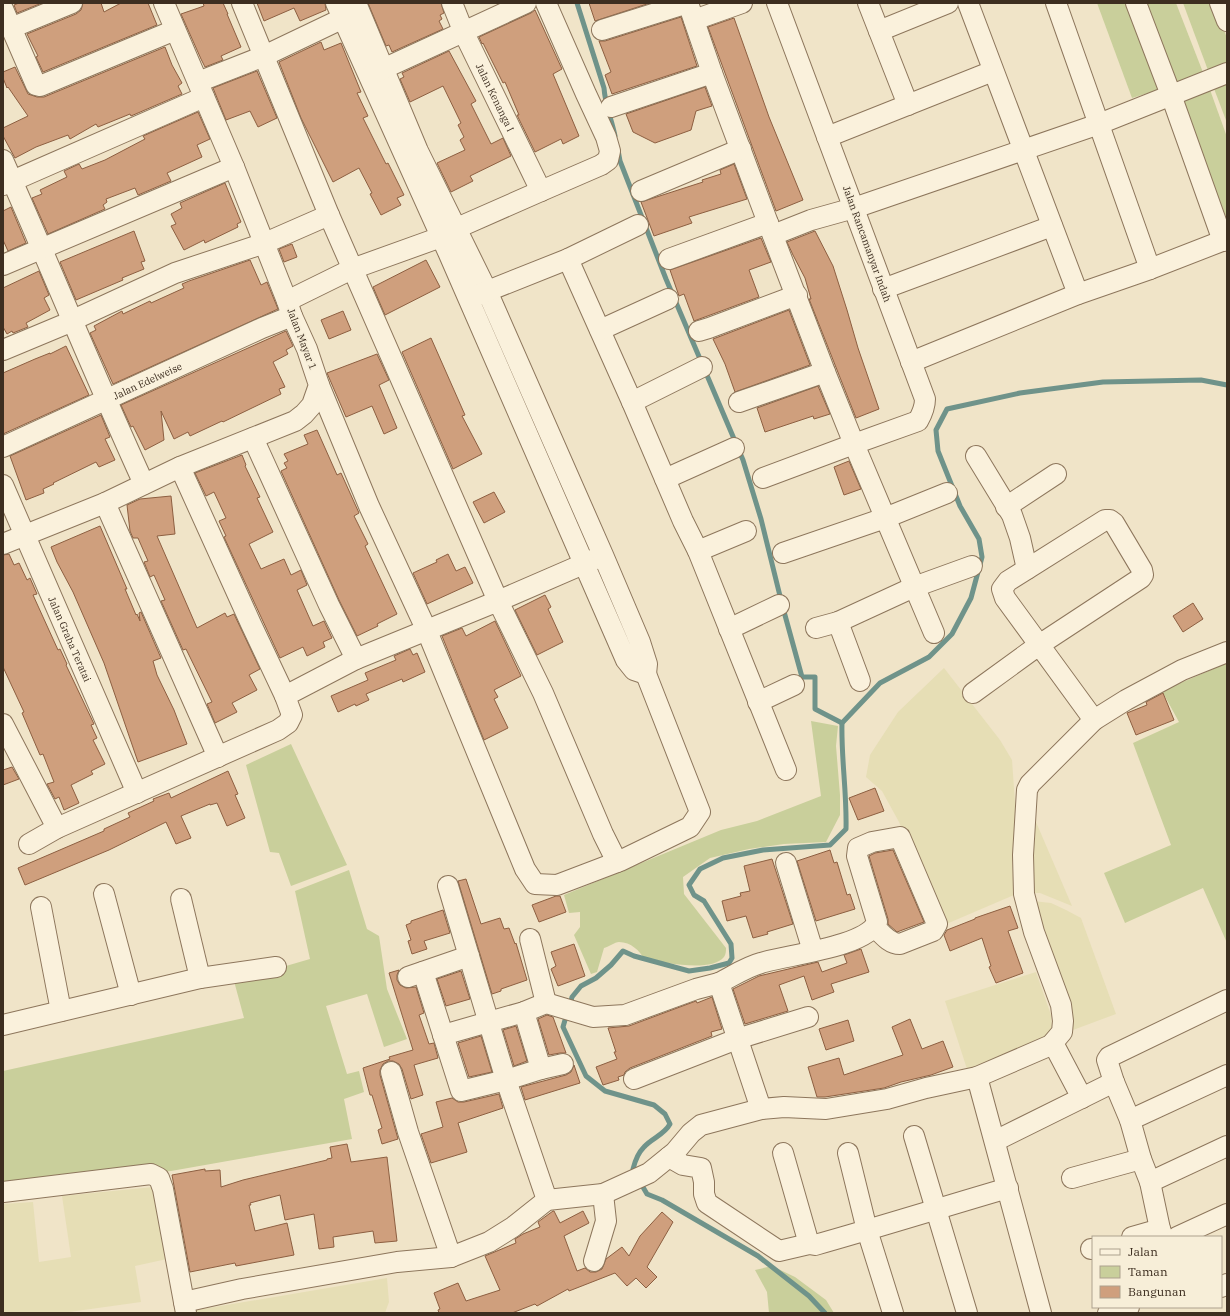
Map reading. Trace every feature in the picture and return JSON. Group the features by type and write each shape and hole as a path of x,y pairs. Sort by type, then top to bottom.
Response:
{"street":[{"path":"11,28 70,3"},
{"name":"Jalan Mayar 1","path":"164,3 265,243 307,349 319,385 370,506 427,631 525,869 535,884 557,885 617,862"},
{"path":"242,3 352,269 498,601 543,693 603,834 617,862 690,827 700,812 646,674 647,664 643,648 603,555 487,291 449,232"},
{"name":"Jalan Kenanga I","path":"452,3 464,33 541,191"},
{"path":"376,72 464,33 526,3"},
{"name":"Jalan Edelweise","path":"3,447 254,332 352,269 449,232 601,165 608,160 610,151 606,137 546,3"},
{"path":"602,30 690,9 742,3"},
{"name":"Jalan Rancamanyar Indah","path":"777,3 925,399 924,409 918,421 854,444"},
{"path":"868,3 908,105"},
{"path":"879,31 948,3"},
{"path":"968,3 1078,294"},
{"path":"1056,3 1150,269"},
{"path":"911,362 1078,294 1150,269 1225,240 1136,3"},
{"path":"1220,3 1227,21"},
{"path":"3,9 36,85 40,86 175,30"},
{"path":"8,183 201,90 349,9 376,72 418,151 449,232 468,299 626,660 634,670 646,674"},
{"path":"690,9 770,229 797,295 825,372 934,633"},
{"path":"827,137 993,71"},
{"path":"611,107 712,73"},
{"path":"669,259 770,229 811,220 854,208 1099,124 1170,94 1227,73"},
{"path":"640,191 741,150"},
{"path":"3,160 8,183 42,249 105,400 144,484"},
{"path":"3,266 234,167"},
{"path":"3,350 63,326 72,320 176,274 265,243 329,215"},
{"path":"468,299 568,259 638,226"},
{"path":"884,288 1052,226"},
{"path":"568,259 683,521 698,551 786,770"},
{"path":"699,331 797,295"},
{"path":"600,330 668,299"},
{"path":"632,402 702,367"},
{"path":"739,402 825,372"},
{"path":"3,544 105,503 180,467 294,421 304,414 312,405 319,385"},
{"path":"253,438 329,605 356,659"},
{"path":"763,478 854,444"},
{"path":"666,480 734,448"},
{"path":"976,456 1012,515 1020,538 1027,569"},
{"path":"29,844 57,828 278,730 288,723 292,715 285,696 180,467"},
{"path":"1006,507 1056,474"},
{"name":"Jalan Graha Teratai","path":"3,485 137,793"},
{"path":"783,553 885,518 947,493"},
{"path":"105,503 218,757"},
{"path":"973,693 1039,644 1141,578 1143,575 1142,570 1114,522 1110,520 1105,520 1008,581 1002,589 1005,598 1039,644 1094,720"},
{"path":"698,551 746,531"},
{"path":"285,696 356,659 427,631 603,555"},
{"path":"816,628 838,622 914,587 972,566"},
{"path":"729,629 779,606"},
{"path":"838,622 860,681"},
{"path":"3,1192 152,1174 159,1178 163,1189 185,1308 242,1289 397,1262 452,1257 489,1242 513,1227 547,1200 602,1194 632,1182 649,1173 669,1157 691,1133 701,1125 761,1109 784,1107 826,1110 887,1099 926,1088 978,1077 1051,1045 1062,1032 1063,1021 1061,1005 1034,932 1024,894 1027,790 1035,778 1094,720 1126,700 1182,670 1227,652"},
{"path":"758,702 794,685"},
{"path":"3,724 57,828"},
{"path":"443,1035 489,1021 552,1005 593,1017 625,1014 696,989 719,983 760,963 833,947 853,940 868,933 875,927 877,922 857,856 858,848 872,842 900,837 937,924 933,931 900,944 894,944 875,927"},
{"path":"786,863 813,951"},
{"path":"448,886 506,1080 547,1200"},
{"path":"104,894 132,995"},
{"path":"181,898 200,978"},
{"path":"41,907 61,1011"},
{"path":"530,939 552,1005"},
{"path":"469,956 415,975 443,1035 453,1093 563,1064"},
{"path":"3,1025 200,978 276,967"},
{"path":"719,983 761,1109"},
{"path":"1166,1234 1150,1182 1141,1159 1130,1120 1114,1082 1107,1060 1109,1057 1227,1000"},
{"path":"524,1012 541,1069"},
{"path":"634,1079 737,1039 808,1017"},
{"path":"1053,1043 1082,1098"},
{"path":"390,1072 408,1132 452,1257"},
{"path":"1130,1120 1227,1075"},
{"path":"978,1077 1041,1313"},
{"path":"995,1141 1114,1082"},
{"path":"914,1136 967,1313"},
{"path":"1150,1182 1227,1146"},
{"path":"783,1153 809,1244"},
{"path":"848,1153 866,1230 893,1313"},
{"path":"669,1157 683,1165 701,1168 704,1182 704,1194 707,1203 780,1251 809,1244 815,1245 936,1208 1008,1188"},
{"path":"1072,1178 1141,1159"},
{"path":"594,1261 606,1220 602,1194"},
{"path":"1143,1236 1166,1234 1227,1214"},
{"path":"1108,1313 1126,1308"}],"shaded area":[{"path":"944,668 1000,740 1012,760 1017,831 1015,855 1012,862 1014,895 944,925 899,822 882,791 866,777 870,755 898,712"},
{"path":"1036,822 1072,906 1040,893 1032,893 1029,867"},
{"path":"1033,901 1051,903 1081,918 1116,1014 1073,1030"},
{"path":"1036,972 1051,1015 1052,1028 1048,1040 994,1062 967,1069 945,1001"},
{"path":"153,1187 167,1259 135,1266 141,1302 62,1313 3,1313 3,1204 33,1202 39,1262 71,1257 62,1196"},
{"path":"387,1278 389,1302 385,1313 191,1313 191,1311"}],"green space":[{"path":"1097,3 1129,3 1161,89 1132,98"},
{"path":"1145,3 1176,3 1204,75 1176,86"},
{"path":"1183,3 1214,3 1227,38 1227,66 1209,73"},
{"path":"1227,80 1227,123 1213,86"},
{"path":"1209,87 1227,137 1227,220 1181,98"},
{"path":"1227,663 1227,943 1203,888 1125,923 1104,873 1171,845 1133,743 1179,722 1162,691"},
{"path":"811,721 838,726 836,746 840,815 826,842 784,844 749,849 710,858 683,877 684,894 726,948 726,954 718,962 698,966 645,960 641,953 631,945 619,942 604,948 597,972 591,974 574,935 580,927 580,912 569,913 564,895 721,830 757,821 821,796"},
{"path":"291,744 347,865 291,886 279,853 270,852 246,765"},
{"path":"349,870 367,929 379,936 387,989 407,1039 384,1047 367,994 326,1006 347,1074 359,1071 364,1092 344,1099 352,1139 171,1171 3,1189 3,1071 244,1018 234,981 310,959 295,891"},
{"path":"772,1266 795,1277 826,1300 834,1313 769,1313 767,1292 755,1270"}],"building":[{"path":"19,3 42,3 17,13 14,5"},
{"path":"83,3 101,3 104,12 121,3 148,3 157,25 43,72 36,57 38,56 27,34 76,14 81,10"},
{"path":"203,3 223,3 241,47 221,56 223,60 205,67 181,14 204,6"},
{"path":"257,3 325,3 326,10 300,21 294,8 264,21"},
{"path":"368,3 441,3 444,13 440,15 442,19 439,21 443,29 392,52 389,45 386,46"},
{"path":"589,3 650,3 595,21"},
{"path":"535,10 562,69 553,74 579,136 563,144 561,139 535,152 517,115 519,115 505,82 503,83 479,37"},
{"path":"681,17 697,66 612,94 605,75 611,72 599,41 605,41"},
{"path":"734,18 769,117 803,200 776,211 708,27"},
{"path":"321,42 324,50 341,43 361,92 357,93 368,116 363,118 386,164 388,163 404,195 397,198 401,205 381,215 359,168 333,182 301,118 279,62"},
{"path":"165,47 172,65 182,83 178,86 182,94 131,116 130,114 98,127 96,124 70,139 68,135 36,147 15,158 3,136 3,128 28,116 8,87 7,88 3,78 3,72 15,67 28,94 37,97 44,97"},
{"path":"449,51 476,101 471,104 491,144 503,138 511,156 470,176 473,181 451,192 437,163 465,150 460,140 464,137 458,125 461,123 443,86 410,102 400,79 404,77 402,73"},
{"path":"257,71 277,118 258,127 250,111 226,120 213,88"},
{"path":"705,87 712,106 696,111 691,130 655,143 633,132 626,114"},
{"path":"198,112 210,139 197,145 202,157 167,173 171,181 138,195 135,188 106,199 107,202 103,205 105,209 48,234 32,198 42,194 40,190 67,177 64,171 79,164 82,169 105,160 145,139 143,136"},
{"path":"734,164 747,199 689,217 692,223 654,236 641,202 703,182 702,180 721,174 720,170"},
{"path":"225,183 241,222 237,224 238,227 205,243 204,240 184,250 171,226 176,224 171,214 182,208 180,203"},
{"path":"11,207 26,243 8,251 3,240 3,211"},
{"path":"134,231 145,261 141,262 144,269 122,278 123,280 76,300 60,262"},
{"path":"815,231 833,266 858,348 879,409 856,418 809,299 811,299 805,278 787,242"},
{"path":"761,238 771,262 749,270 759,297 694,321 684,294 679,296 670,270"},
{"path":"292,244 297,257 284,262 279,249"},
{"path":"250,260 261,285 267,282 278,309 113,384 90,333 96,330 94,326 122,311 123,314 150,301 151,303 184,288 182,284 189,281"},
{"path":"426,260 440,287 385,315 373,287"},
{"path":"39,271 49,295 44,298 50,310 26,323 28,327 13,333 12,331 7,334 3,327 3,288"},
{"path":"789,310 810,365 735,392 725,364 713,339"},
{"path":"343,311 351,330 329,339 321,320"},
{"path":"286,331 293,346 286,350 288,354 273,362 285,387 279,389 281,394 190,436 188,432 174,439 161,411 164,440 145,450 133,426 131,427 121,405"},
{"path":"431,338 465,415 462,416 482,454 453,469 402,352"},
{"path":"66,346 89,395 3,434 3,373"},
{"path":"377,354 389,380 379,385 397,428 384,434 372,406 346,417 327,373"},
{"path":"818,386 830,414 814,419 813,416 765,432 757,408"},
{"path":"101,415 110,437 105,439 115,460 99,467 96,462 53,483 54,484 43,489 44,493 26,500 10,456"},
{"path":"317,430 337,475 341,473 359,513 354,516 368,544 365,546 397,614 377,624 378,626 357,636 339,600 281,471 287,468 284,463 288,461 284,454 308,444 304,435"},
{"path":"242,455 246,465 245,466 260,497 257,498 273,532 249,544 261,569 284,559 291,575 301,570 307,585 297,590 313,626 324,621 332,638 323,642 325,647 307,656 303,647 280,658 224,537 226,536 219,521 226,518 214,492 206,496 195,473"},
{"path":"849,461 861,489 844,495 834,467"},
{"path":"494,492 505,512 484,523 473,502"},
{"path":"171,496 175,534 157,536 197,628 225,613 227,617 234,614 260,669 249,675 257,690 232,703 237,712 215,723 207,704 212,702 186,649 183,650 161,601 165,600 154,575 150,577 144,562 148,561 138,538 133,538 130,531 127,505 140,499"},
{"path":"100,526 127,589 125,589 136,615 137,614 140,621 139,613 141,612 161,658 153,661 157,675 174,710 187,744 138,762 104,663 73,592 51,547"},
{"path":"9,554 14,565 19,563 27,580 30,578 37,594 33,595 58,650 60,649 94,724 91,725 97,738 93,740 105,764 91,771 93,774 71,785 79,803 64,810 59,797 55,799 47,784 54,782 43,754 40,755 22,713 24,712 3,667 3,555"},
{"path":"448,554 456,571 465,567 473,583 427,604 413,573 437,562 436,560"},
{"path":"545,595 551,607 548,609 563,642 537,655 515,610"},
{"path":"1193,603 1203,619 1183,632 1173,616"},
{"path":"495,621 521,676 494,690 498,697 494,699 508,728 484,740 442,636 462,628 466,636"},
{"path":"410,649 413,655 417,653 425,672 403,682 402,679 366,694 369,700 356,706 355,704 338,712 331,696 368,680 365,673 396,660 394,656"},
{"path":"1163,693 1174,720 1136,735 1127,713 1147,705 1146,702"},
{"path":"12,767 19,779 3,785 3,770"},
{"path":"228,771 238,794 235,795 245,818 227,826 217,803 210,804 181,816 191,838 176,844 166,822 109,850 25,885 18,868 104,831 104,829 130,817 128,813 154,801 153,799 169,793 171,798"},
{"path":"875,788 884,811 858,820 849,798"},
{"path":"830,850 834,863 837,862 847,895 850,894 855,909 816,921 797,861"},
{"path":"893,850 924,922 897,932 888,924 888,919 869,856 875,853"},
{"path":"772,859 793,924 753,938 746,916 727,921 722,901 741,896 740,893 750,891 744,866"},
{"path":"466,879 481,924 500,918 504,929 509,928 515,944 516,943 527,980 501,989 501,991 492,994 458,881"},
{"path":"556,896 560,896 566,912 539,922 532,905"},
{"path":"1010,906 1018,928 1008,931 1023,973 996,983 989,967 991,966 982,938 950,951 944,935 947,930 975,918"},
{"path":"443,910 450,933 424,941 427,949 412,954 408,941 411,940 406,925 411,923 411,921"},
{"path":"574,944 585,976 558,986 551,969 556,966 551,952"},
{"path":"861,949 869,972 831,984 834,992 812,1000 804,976 779,985 788,1011 745,1024 733,989 759,976 818,962 822,972 847,963 844,955"},
{"path":"399,970 397,980 400,985 406,988 416,987 424,1013 419,1015 429,1044 434,1043 438,1058 414,1065 423,1095 411,1099 402,1069 399,1064 393,1061 388,1061 383,1064 380,1070 380,1075 398,1139 382,1144 378,1130 382,1128 372,1095 370,1095 363,1068 390,1059 389,1057 413,1050 389,973"},
{"path":"461,971 470,999 446,1006 437,979"},
{"path":"712,997 722,1029 711,1032 712,1036 630,1068 624,1075 618,1077 619,1080 603,1085 596,1067 617,1059 608,1028 629,1026 696,1001 697,1003"},
{"path":"547,1015 553,1017 566,1053 549,1055 538,1019"},
{"path":"910,1019 922,1049 943,1041 953,1067 931,1075 901,1082 884,1088 817,1097 808,1067 839,1058 844,1075 903,1055 892,1027"},
{"path":"848,1020 854,1041 826,1050 819,1029"},
{"path":"516,1026 527,1061 514,1066 503,1030"},
{"path":"481,1036 492,1072 469,1077 458,1043"},
{"path":"574,1065 580,1083 525,1100 521,1087 566,1075 571,1072"},
{"path":"499,1094 503,1108 458,1123 467,1152 431,1163 421,1134 443,1127 436,1102 452,1098 458,1102 464,1102"},
{"path":"347,1144 351,1162 387,1157 397,1241 375,1243 373,1231 333,1237 334,1247 319,1249 314,1214 285,1220 280,1195 250,1203 251,1205 249,1205 255,1231 287,1223 294,1255 236,1266 235,1263 190,1272 172,1175 205,1169 205,1171 220,1170 221,1187 243,1180 327,1160 332,1158 330,1147"},
{"path":"553,1211 560,1223 583,1211 589,1223 564,1236 577,1271 585,1268 590,1272 596,1272 602,1269 606,1259 622,1247 629,1256 640,1236 662,1212 673,1222 647,1267 657,1277 646,1288 636,1278 627,1286 615,1273 569,1291 568,1289 537,1306 535,1304 512,1313 439,1313 438,1310 440,1309 434,1293 458,1283 466,1301 500,1290 485,1256 516,1243 515,1239 540,1227 538,1222"}],"waterway":[{"path":"577,3 604,88 615,136"},
{"path":"618,150 620,161 666,279 743,460 761,519 781,600"},
{"path":"570,1005 572,997 581,986 596,978 611,965 623,951 634,956 689,971 729,963 732,958 731,944 704,901 694,895 689,885 700,869 723,858 763,850 830,845 846,829 842,723 880,683 929,657 952,634 971,598 982,557 979,539 960,506 938,451 936,430 947,409 1020,393 1103,382 1201,380 1227,385"},
{"path":"783,608 802,677 815,677 815,709 842,723"},
{"path":"567,1013 563,1027 586,1076 605,1091 654,1105 665,1114 670,1124 665,1131 647,1144 640,1152 633,1169 636,1175"},
{"path":"640,1182 647,1194 662,1200 758,1256 809,1296 825,1313"}]}
